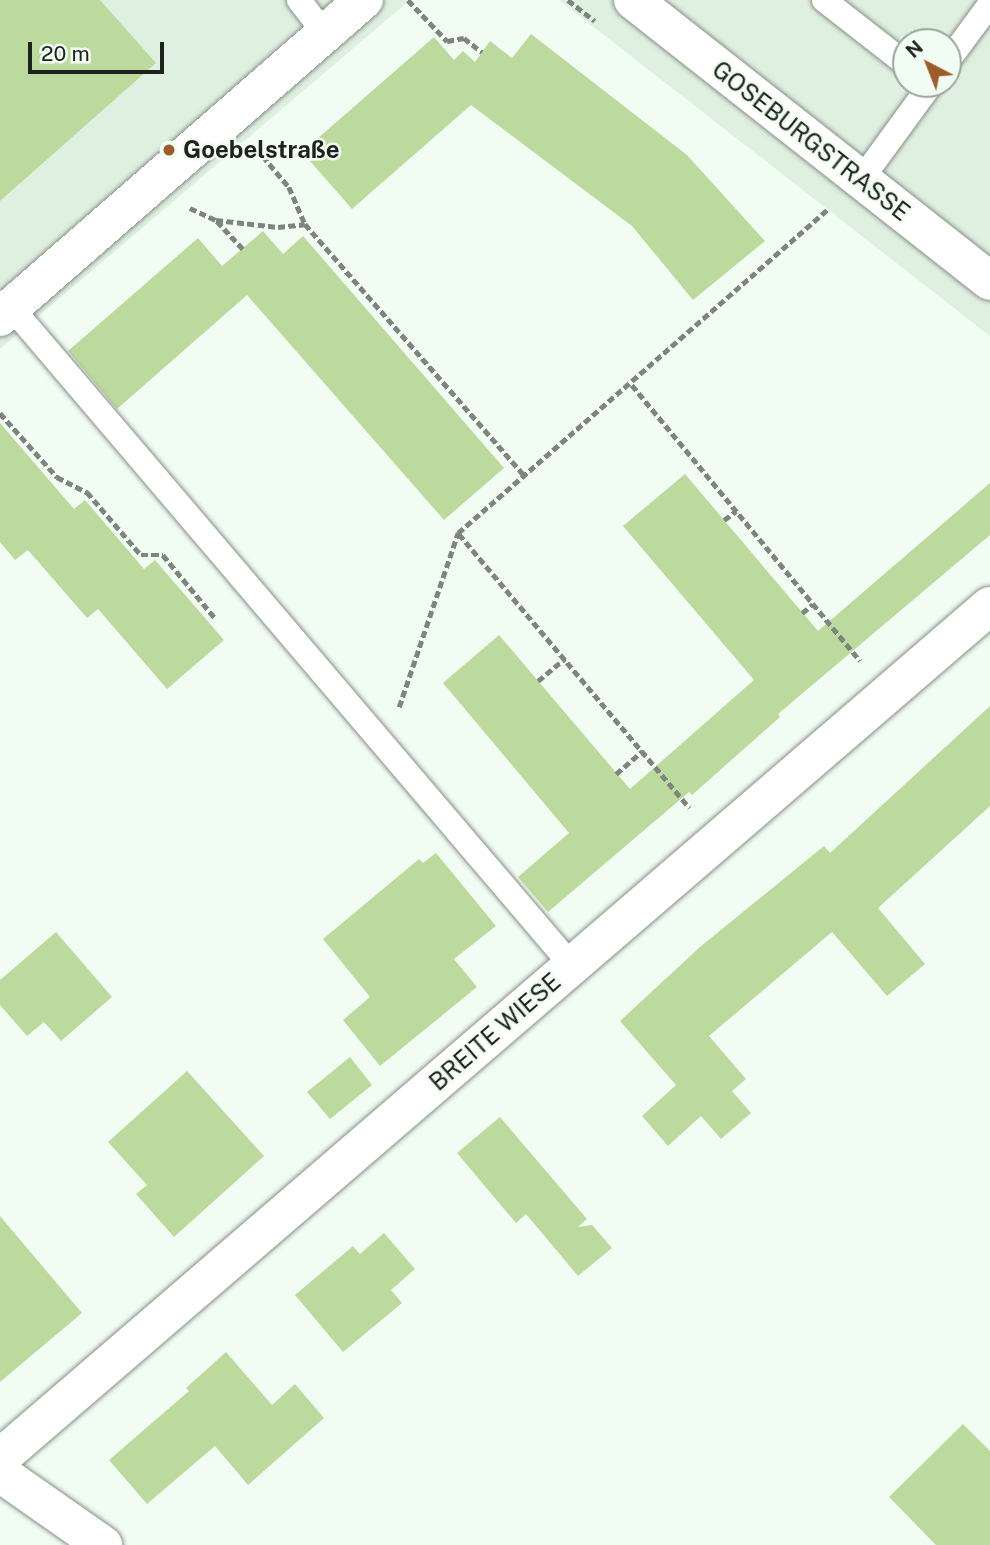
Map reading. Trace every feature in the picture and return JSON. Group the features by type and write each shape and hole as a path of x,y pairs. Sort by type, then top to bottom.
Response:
{"street":[{"path":"6,312 364,0"},
{"name":"GOSEBURGSTRASSE","path":"633,0 990,281"},
{"name":"BREITE WIESE","path":"0,1458 990,606"},
{"path":"0,1473 103,1545"}],"lane":[{"path":"299,0 325,34"},
{"path":"824,0 892,53"},
{"path":"962,42 990,4"},
{"path":"861,180 921,98"},
{"path":"6,312 386,746 572,965"}],"path":[{"path":"408,0 447,41 464,38 482,52"},
{"path":"229,117 289,187 305,224 525,476"},
{"path":"161,176 184,206 216,220 278,227 305,224"},
{"path":"386,746 458,533 632,385 861,180"},
{"path":"216,220 243,248"},
{"path":"632,385 887,694"},
{"path":"0,413 57,477 87,492 141,555 163,555 215,618"},
{"path":"724,520 736,510"},
{"path":"458,533 717,841"},
{"path":"802,613 813,604"},
{"path":"538,681 565,658"},
{"path":"617,774 642,751"}],"shaded area":[{"path":"0,0 410,0 0,349"},
{"path":"559,0 990,0 990,336"}],"building":[{"path":"0,0 100,0 156,63 0,201"},
{"path":"531,34 687,155 765,241 693,300 632,226 471,105 352,209 302,152 434,37 454,60 463,51 475,62 490,41 512,58"},
{"path":"263,231 283,254 303,236 504,468 444,520 247,295 117,409 68,351 198,238 222,266"},
{"path":"0,423 74,509 85,500 144,569 155,560 224,640 167,689 98,609 87,618 28,550 15,560 0,542"},
{"path":"685,474 818,631 990,483 990,535 778,714 780,717 692,795 689,792 548,912 518,877 569,833 443,683 499,635 630,789 754,680 623,526"},
{"path":"990,706 990,806 878,908 925,964 887,996 832,932 709,1036 746,1079 732,1091 751,1113 721,1139 701,1116 668,1146 642,1116 676,1085 620,1021 700,947 824,846 830,853"},
{"path":"436,853 496,926 454,959 477,987 380,1066 343,1020 370,997 323,939 419,859 423,863"},
{"path":"56,932 112,997 61,1041 44,1022 27,1036 0,1005 0,980"},
{"path":"350,1057 372,1085 330,1119 307,1092"},
{"path":"187,1071 264,1156 174,1237 136,1194 147,1185 108,1142"},
{"path":"500,1117 587,1219 578,1227 592,1225 612,1248 578,1276 526,1214 516,1223 457,1153"},
{"path":"0,1216 82,1313 0,1382"},
{"path":"384,1233 415,1269 391,1290 402,1303 343,1352 295,1295 353,1246 360,1254"},
{"path":"226,1352 272,1405 295,1384 324,1418 248,1485 215,1446 147,1504 109,1460 189,1391 186,1388"},
{"path":"963,1424 990,1451 990,1545 936,1545 889,1497"}],"place":[{"name":"Goebelstraße","path":"169,150"}]}
